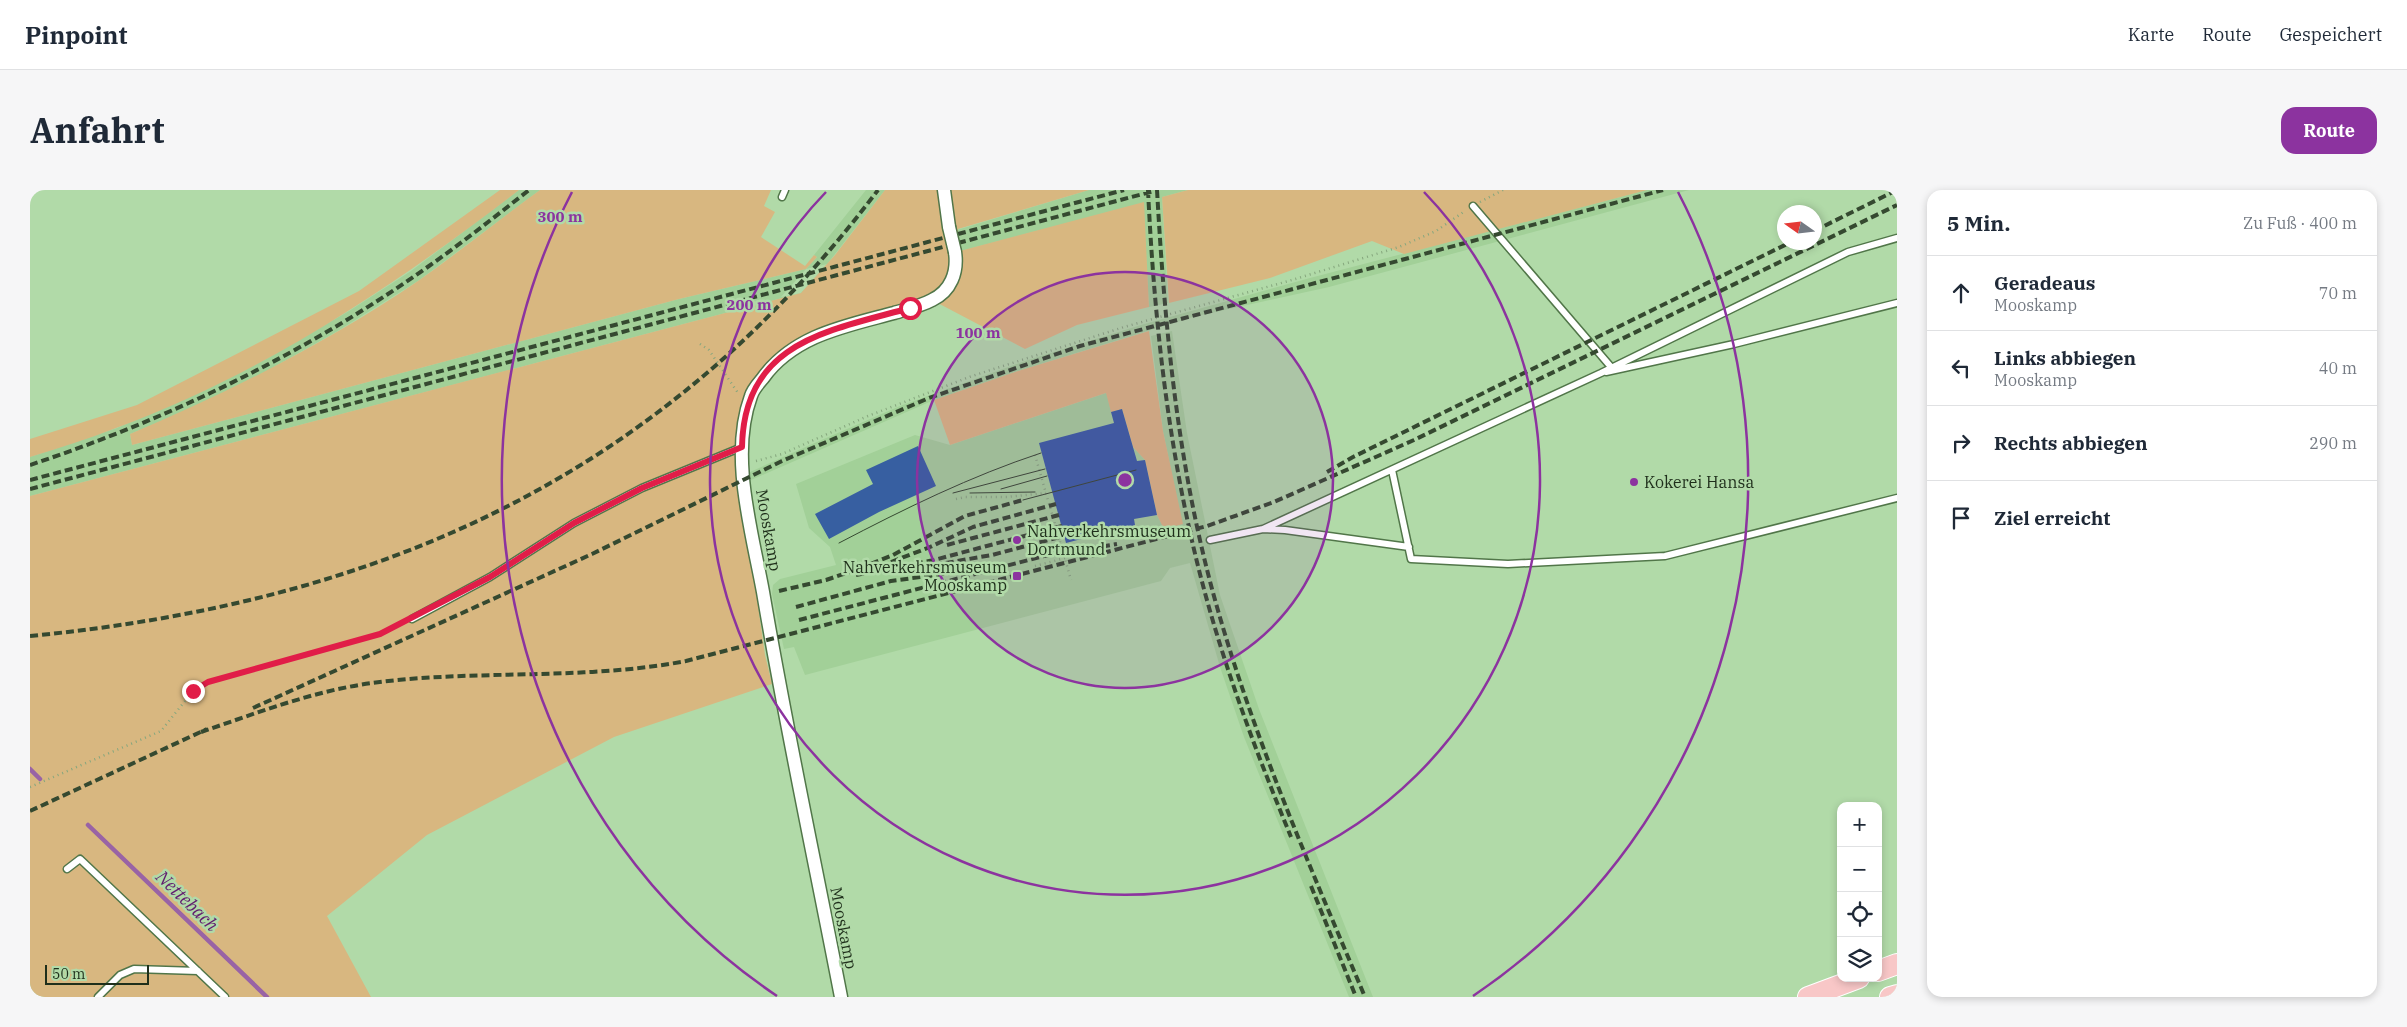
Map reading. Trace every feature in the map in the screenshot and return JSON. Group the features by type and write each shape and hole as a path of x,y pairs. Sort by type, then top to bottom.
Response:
{"main road":[{"path":"1882,970 1897,964"},
{"path":"1808,997 1848,982"},
{"path":"1890,997 1897,995"}],"street":[{"name":"Mooskamp","path":"841,997 772,649 742,464 742,426 751,393 774,362 800,342 835,329 933,300 948,288 954,276 957,262 949,227 944,190"}],"lane":[{"path":"782,197 786,190"},
{"path":"1473,206 1611,368"},
{"path":"1210,540 1263,529 1601,373 1848,252 1897,238"},
{"path":"1601,373 1636,367 1725,346 1897,303"},
{"path":"412,618 490,577 583,519 642,488 742,447"},
{"path":"1392,470 1411,559 1508,564 1665,556 1897,498"},
{"path":"1263,529 1285,530 1409,547"},
{"path":"67,869 80,860 225,997"},
{"path":"98,997 120,975 134,969 198,971"}],"path":[{"path":"742,464 782,454 868,416 972,376 1124,327 1292,280 1399,247 1436,231 1473,206 1504,190"},
{"path":"700,344 709,350 748,407"},
{"path":"1036,454 1071,580"},
{"path":"956,499 1046,493"},
{"path":"1058,533 1064,536"},
{"path":"1035,566 1065,558"},
{"path":"30,787 161,731 193,691 208,682 345,645 380,634 412,618"}],"shaded area":[{"path":"500,190 519,190 425,260 376,293 276,354 170,406 95,436 30,457 30,439 137,405 359,291"},
{"path":"519,190 540,190 418,281 336,332 265,372 186,411 130,434 132,445 679,299 806,269 817,257 814,255 866,190 885,190 828,263 957,230 1089,190 1188,190 1162,197 1168,303 1149,307 1143,203 30,496 30,457 117,428 184,399 268,358 349,311 411,271","holes":["827,264 801,293 781,297 806,269"]},
{"path":"540,190 771,190 764,206 775,212 761,237 805,266 814,255 817,257 806,269 679,299 132,445 130,434 205,401 278,365 349,325 418,281"},
{"path":"885,190 1089,190 958,229 956,252 1144,202 1149,307 1077,325 1025,349 932,300 835,329 774,362 747,388 737,425 737,458 765,655 772,684 614,737 427,835 327,916 371,997 30,997 30,496 801,293 835,255"},
{"path":"1188,190 1647,190 1404,254 1372,241 1270,278 1169,303 1162,197"},
{"path":"1647,190 1689,190 1329,287 1193,317 1018,371 934,400 751,480 750,472 900,406 1028,360 1141,325 1310,278"},
{"path":"1149,331 1163,431 1183,524 1164,529 1157,515 1145,460 1133,447 1122,409 1111,412 1106,393 950,445 934,400 1018,371"},
{"name":"Nahverkehrsmuseum Dortmund","path":"1172,331 1187,433 1220,595 1259,709 1373,997 1349,997 1244,737 1220,667 1190,563 1170,568 1161,581 805,675 794,647 784,649 772,594 773,585 780,579 836,565 830,547 809,528 796,484 915,435 950,445 1106,393 1122,409 1133,447 1145,460 1157,515 1164,528 1182,524 1163,431 1151,336"}],"building":[{"path":"1122,409 1137,461 1145,460 1157,515 1134,519 1135,525 1066,543 1039,443 1114,423 1111,412"},
{"path":"918,446 936,486 879,512 829,539 815,514 873,484 866,470"}],"waterway":[{"name":"Nettebach","path":"30,769 40,779"},
{"name":"Nettebach","path":"88,825 267,997"}],"tram line":[{"path":"839,543 938,494 989,472 1041,453"},
{"path":"953,493 1045,469"},
{"path":"1023,500 1136,470"},
{"path":"1001,489 1047,476"},
{"path":"970,493 1035,492"}],"railway":[{"path":"30,465 135,426 186,404 287,354 335,327 429,266 529,190"},
{"path":"30,636 159,619 281,592 396,555 505,508 608,448 704,376 794,290 878,190"},
{"path":"30,480 1124,190"},
{"path":"1148,190 1158,330 1170,423 1197,562 1227,667 1291,837"},
{"path":"1157,190 1164,295 1175,400 1192,504 1217,607 1266,756 1304,853 1365,997"},
{"path":"30,489 1158,190"},
{"path":"253,708 592,554 782,461 929,398 1080,346 1663,190"},
{"path":"1822,227 1897,190"},
{"path":"201,732 307,697 372,683 450,676 608,671 686,661 1207,526 1274,502 1414,440 1897,205"},
{"path":"1327,472 1353,457 1777,249"},
{"path":"779,591 826,580 861,568 893,555 965,516 1023,500"},
{"path":"891,562 930,547 973,527 1056,504"},
{"path":"947,545 1059,515"},
{"path":"856,575 934,560 1062,526"},
{"path":"934,565 992,555 1064,536"},
{"path":"799,620 1044,556 1117,544"},
{"path":"796,607 891,581 958,572"},
{"path":"30,811 207,729"},
{"path":"1311,886 1356,997"}],"place":[{"name":"Kokerei Hansa","path":"1634,482"},
{"name":"Nahverkehrsmuseum Dortmund","path":"1017,540"},
{"name":"Nahverkehrsmuseum Mooskamp","path":"1017,576"}],"route":[{"path":"193,691 208,682 257,667 345,645 380,634 490,577 574,523 642,488 742,447 742,426 751,393 774,362 800,342 835,329 910,308"}]}
